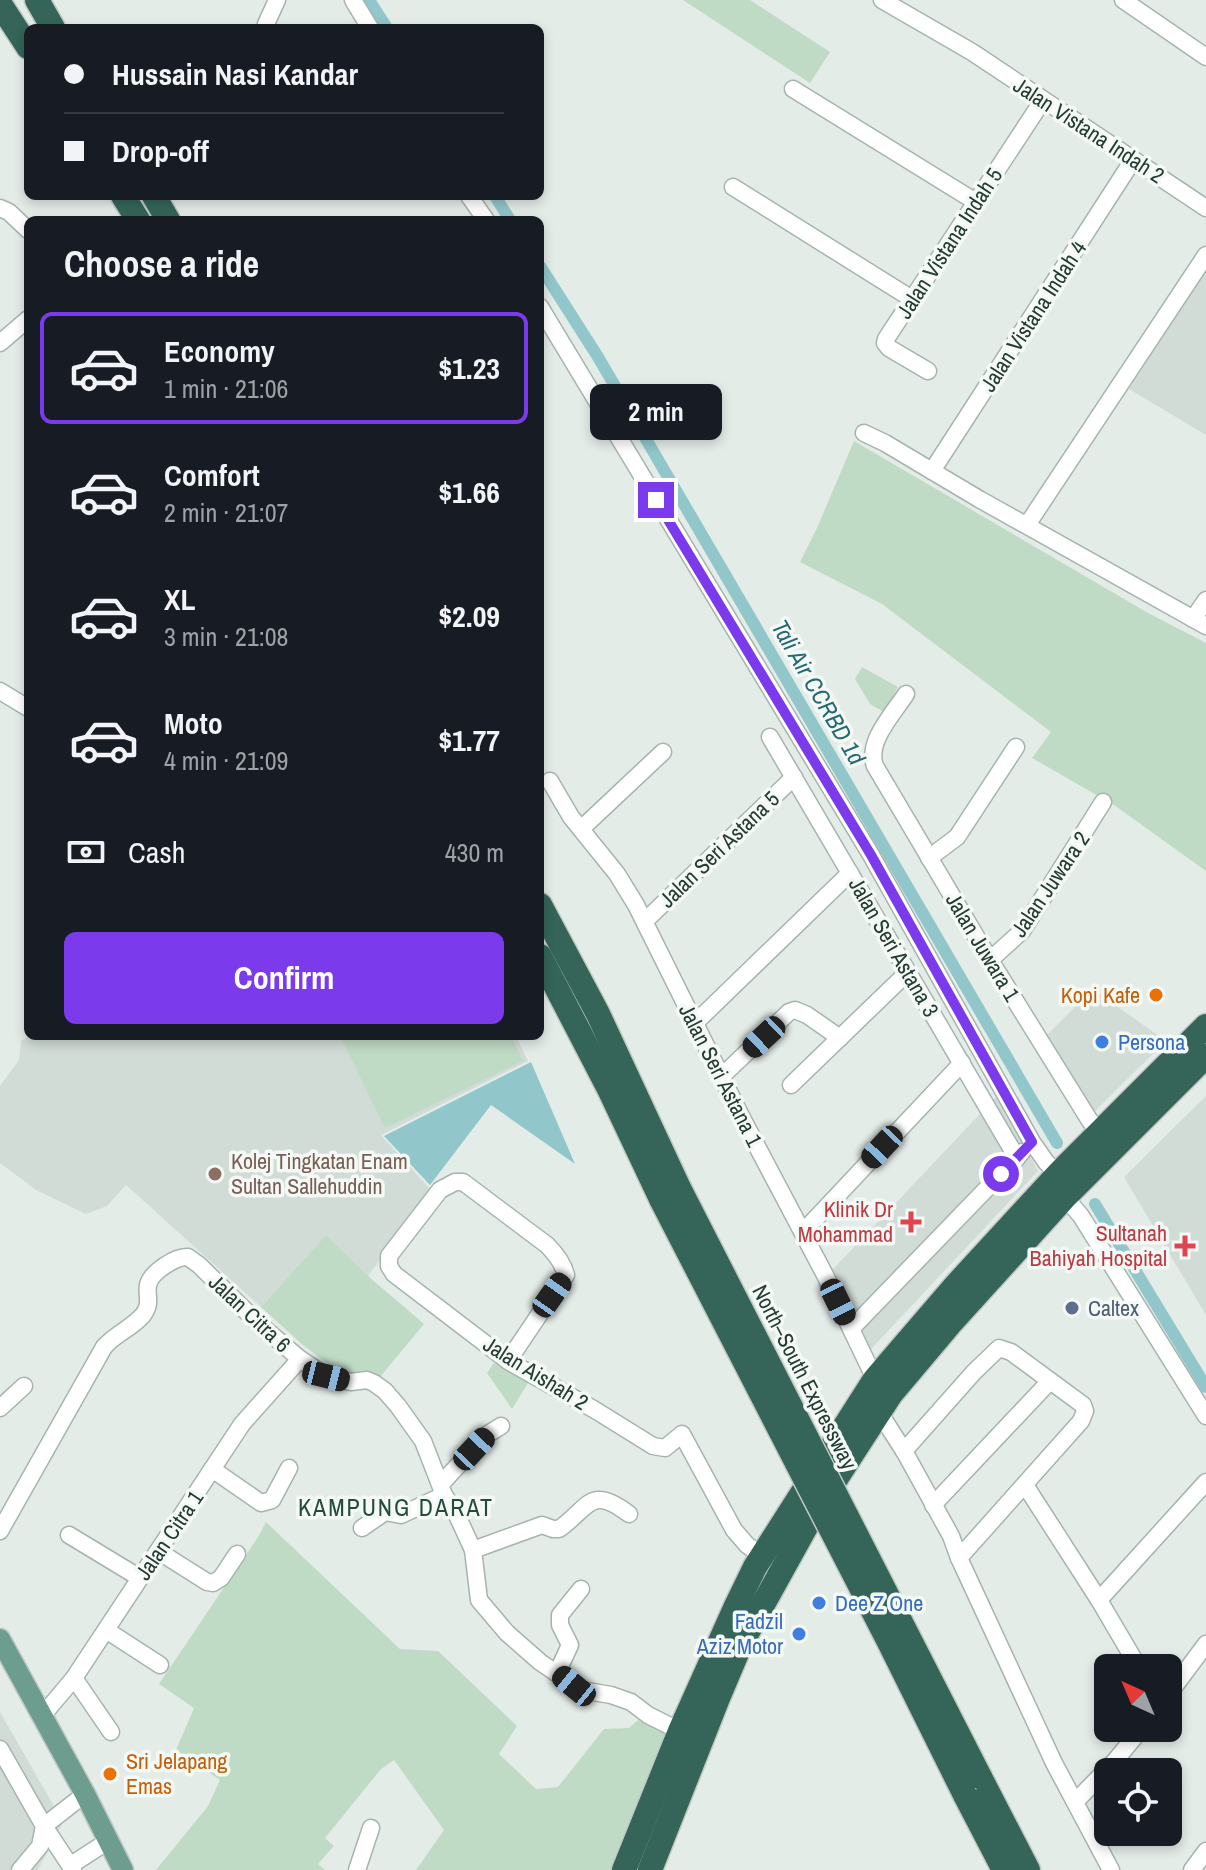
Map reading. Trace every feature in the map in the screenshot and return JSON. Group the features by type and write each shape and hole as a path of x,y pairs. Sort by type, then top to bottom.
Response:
{"highway":[{"path":"37,0 51,24"},
{"path":"0,4 24,41"},
{"path":"544,913 598,1014 670,1194"},
{"path":"544,964 610,1091 670,1194 888,1640 972,1786 1028,1870"},
{"path":"650,1870 740,1646 812,1516 879,1412 1062,1186 1100,1132 1206,1026"},
{"path":"624,1870 680,1731 736,1606 762,1556 875,1379 955,1286 1202,1062"},
{"path":"972,1786 1004,1870"}],"main road":[{"path":"0,1639 123,1870"}],"street":[{"path":"266,24 277,0"},
{"path":"353,0 368,24"},
{"name":"Jalan Vistana Indah 2","path":"882,0 972,52 1206,208"},
{"path":"907,15 917,0"},
{"path":"1123,0 1206,57"},
{"path":"793,89 976,202"},
{"name":"Jalan Vistana Indah 5","path":"928,371 885,343 1043,100"},
{"name":"Jalan Vistana Indah 4","path":"932,471 1133,160"},
{"path":"733,187 912,299"},
{"path":"0,208 24,226"},
{"path":"1027,525 1206,255"},
{"path":"544,314 871,855 1032,1142 1206,1416"},
{"path":"0,343 24,322"},
{"path":"864,433 1200,622 1206,600"},
{"path":"0,691 24,706"},
{"name":"Jalan Juwara 1","path":"906,694 873,748 872,758 878,774 1079,1104 1100,1132"},
{"name":"Jalan Seri Astana 3","path":"770,737 1017,1158"},
{"path":"929,858 957,837 1016,747"},
{"path":"581,829 663,752"},
{"name":"Jalan Seri Astana 5","path":"645,921 794,777"},
{"name":"Jalan Seri Astana 1","path":"550,781 571,817 617,874 645,921 875,1379"},
{"name":"Jalan Juwara 2","path":"990,960 1022,931 1103,802"},
{"path":"695,1023 850,873"},
{"path":"791,1085 908,972"},
{"path":"722,1076 789,1012 795,1010 840,1038"},
{"path":"803,1232 962,1063"},
{"path":"851,1329 1032,1142"},
{"name":"Jalan Aishah 2","path":"508,1361 566,1275 555,1252 463,1182 455,1182 440,1190 389,1256 389,1266 394,1274 508,1361 653,1446 665,1448 682,1434 734,1530 762,1556"},
{"name":"Jalan Citra 6","path":"0,1531 104,1347 146,1310 148,1285 153,1277 177,1258 188,1257 300,1359 326,1376 351,1382 367,1380 385,1391 416,1430 428,1452 434,1473 473,1550 479,1600 507,1633 540,1662 581,1690 631,1702 648,1715 680,1731"},
{"path":"904,1451 999,1348 1011,1352 1083,1405 1085,1411 1081,1421 959,1558"},
{"name":"Jalan Citra 1","path":"43,1715 74,1678 252,1412 300,1359"},
{"path":"933,1505 1050,1381"},
{"path":"0,1408 24,1386"},
{"path":"879,1412 951,1536 1054,1763 1111,1870"},
{"path":"362,1528 385,1512 401,1515 442,1489 485,1436 501,1426"},
{"path":"212,1469 261,1503 272,1500 289,1468"},
{"path":"1099,1600 1206,1482"},
{"path":"1025,1485 1131,1654"},
{"path":"473,1550 542,1525 559,1529 590,1502 609,1500 629,1514"},
{"path":"69,1535 140,1578"},
{"path":"158,1551 213,1583 221,1578 237,1554"},
{"path":"557,1673 570,1649 560,1625 560,1615 581,1589"},
{"path":"106,1630 160,1665"},
{"path":"1182,1676 1206,1644"},
{"path":"74,1678 111,1732"},
{"path":"1075,1802 1130,1742"},
{"path":"0,1749 72,1868 108,1841"},
{"path":"20,1870 40,1846 44,1826 85,1794"},
{"path":"357,1870 371,1828"},
{"path":"1192,1870 1206,1851"}],"shaded area":[{"path":"1206,271 1206,435 1129,389"},
{"path":"1093,989 1166,1041 1085,1121 1036,1046"},
{"name":"Kolej Tingkatan Enam Sultan Sallehuddin","path":"518,1040 528,1061 381,1135 431,1190 368,1276 326,1235 261,1307 126,1185 107,1206 86,1214 36,1190 0,1163 0,1086 19,1060 21,1041"},
{"path":"997,1096 1038,1171 859,1362 818,1285"},
{"name":"Sultanah Bahiyah Hospital","path":"1206,1096 1206,1315 1124,1177"},
{"path":"0,1712 63,1822 38,1870 0,1870"}],"green space":[{"path":"683,0 750,0 830,52 810,83"},
{"path":"854,441 1148,613 1206,643 1206,871 1114,805 1032,758 1051,732 882,604 800,562"},
{"path":"862,667 898,687 884,712 870,704 855,679"},
{"path":"342,1040 513,1040 523,1061 385,1128"},
{"path":"326,1235 424,1324 380,1377 368,1372 350,1380 304,1346 261,1307"},
{"path":"494,1363 528,1383 512,1409 487,1373"},
{"path":"266,1522 400,1649 438,1651 517,1726 499,1754 536,1789 558,1787 604,1729 629,1728 638,1720 670,1736 614,1870 416,1870 444,1830 394,1760 381,1769 325,1838 334,1846 318,1864 325,1870 156,1870 208,1806 220,1780 176,1750 194,1708 159,1684"}],"water":[{"path":"531,1062 575,1164 491,1105 430,1185 384,1136"}],"waterway":[{"name":"Tali Air CCRBD 1d","path":"369,0 384,24"},
{"name":"Tali Air CCRBD 1d","path":"498,200 508,216"},
{"name":"Tali Air CCRBD 1d","path":"544,272 598,357 1057,1143"},
{"name":"Tali Air CCRBD 1d","path":"1095,1204 1206,1387"}],"place":[{"name":"Kopi Kafe","path":"1156,995"},
{"name":"Persona","path":"1102,1042"},
{"name":"Kolej Tingkatan Enam Sultan Sallehuddin","path":"215,1174"},
{"name":"Klinik Dr Mohammad","path":"911,1222"},
{"name":"Sultanah Bahiyah Hospital","path":"1185,1246"},
{"name":"Caltex","path":"1072,1308"},
{"name":"Dee Z One","path":"819,1603"},
{"name":"Fadzil Aziz Motor","path":"799,1634"},
{"name":"Sri Jelapang Emas","path":"110,1774"}],"district":[{"name":"KAMPUNG DARAT","path":"396,1507"}],"route":[{"path":"656,500 871,855 1032,1142 1001,1174"}]}
